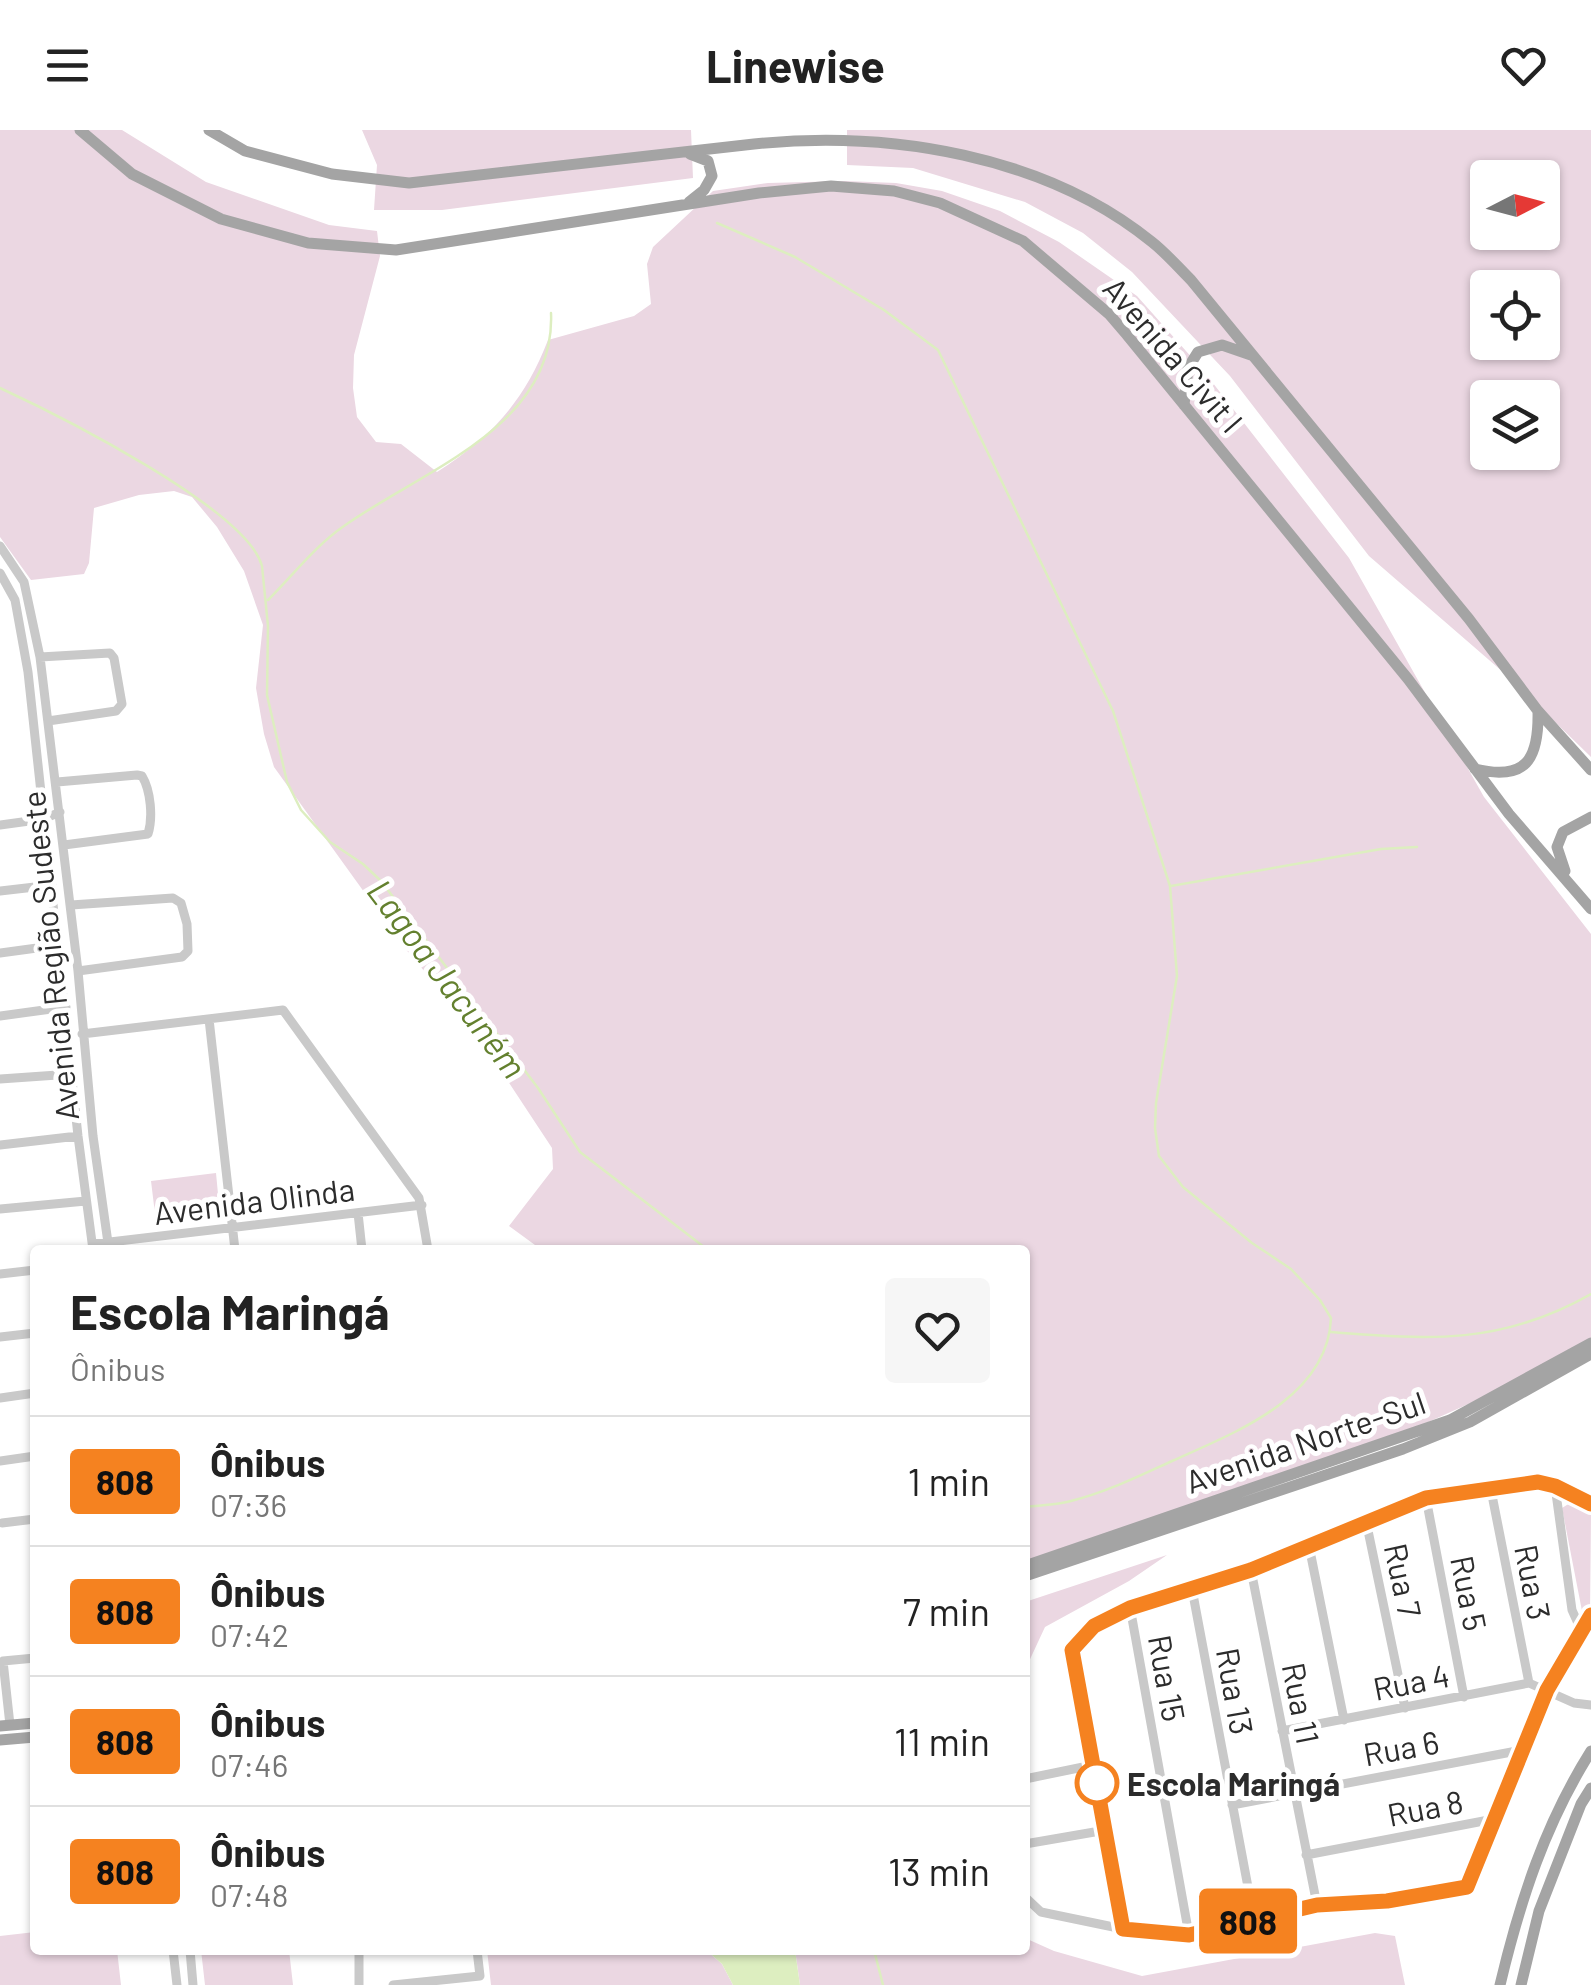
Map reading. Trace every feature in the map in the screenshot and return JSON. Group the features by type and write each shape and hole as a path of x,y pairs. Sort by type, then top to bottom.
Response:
{"main road":[{"name":"Avenida Civit I","path":"80,130 132,174 221,219 308,243 396,250 759,192 830,186 894,190 940,203 1023,242 1109,314 1397,666 1509,814 1591,908"},
{"name":"Avenida Civit I","path":"209,130 245,151 332,174 409,183 780,137 846,133 932,142 1012,164 1078,194 1153,242 1190,280 1468,618 1538,711 1591,770"},
{"path":"682,152 700,155 708,162 712,176 704,190 685,204"},
{"path":"1184,404 1188,368 1198,352 1222,345 1255,356"},
{"path":"1475,769 1496,774 1516,772 1530,762 1539,728 1538,711"},
{"path":"1578,892 1562,867 1557,848 1564,832 1591,817"},
{"name":"Avenida Norte-Sul","path":"1030,1564 1450,1420 1591,1343"},
{"name":"Avenida Norte-Sul","path":"1030,1574 1402,1449 1470,1422 1591,1354"},
{"path":"5,1726 30,1724"},
{"path":"0,1740 30,1737"},
{"path":"1500,1985 1526,1887 1544,1837 1591,1750"},
{"path":"1520,1985 1539,1911 1591,1788"}],"street":[{"name":"Avenida Região Sudeste","path":"0,546 24,582 40,657 71,906 93,1136 109,1245"},
{"name":"Avenida Região Sudeste","path":"0,573 16,600 20,620 93,1245"},
{"path":"40,657 106,652 114,658 119,677 122,704 118,711 48,722"},
{"path":"32,710 47,710"},
{"path":"56,782 140,776 147,784 150,824 146,835 64,845"},
{"path":"0,825 44,819 60,812"},
{"path":"0,891 52,885"},
{"path":"71,906 173,898 181,903 187,924 188,952 182,958 78,971"},
{"path":"0,953 59,945"},
{"path":"0,1016 66,1007"},
{"path":"69,1037 283,1010 422,1205 427,1245"},
{"path":"209,1020 234,1245"},
{"path":"0,1079 72,1074"},
{"path":"0,1144 78,1136"},
{"path":"0,1208 86,1200"},
{"name":"Avenida Olinda","path":"115,1245 422,1205"},
{"path":"358,1212 361,1245"},
{"path":"0,1274 30,1271"},
{"path":"0,1337 30,1334"},
{"path":"0,1398 30,1394"},
{"path":"0,1460 30,1457"},
{"path":"1123,1929 1072,1650 1094,1626 1130,1608 1251,1570 1426,1498 1538,1482 1590,1501"},
{"path":"1555,1486 1572,1610 1581,1630"},
{"name":"Rua 3","path":"1491,1490 1529,1682"},
{"name":"Rua 5","path":"1426,1498 1464,1696"},
{"path":"2,1523 30,1520"},
{"name":"Rua 7","path":"1366,1521 1406,1708"},
{"path":"1309,1546 1344,1720"},
{"name":"Rua 11","path":"1251,1570 1317,1905"},
{"name":"Rua 13","path":"1192,1589 1254,1919"},
{"name":"Rua 15","path":"1130,1608 1189,1935"},
{"path":"1030,1902 1041,1912 1123,1929 1189,1935 1317,1905 1387,1901 1467,1887 1547,1690 1591,1615"},
{"path":"5,1726 3,1662 30,1659"},
{"path":"1529,1682 1574,1704 1590,1706"},
{"name":"Rua 4","path":"1282,1732 1529,1682"},
{"name":"Rua 6","path":"1232,1805 1522,1750"},
{"path":"1030,1778 1093,1765"},
{"name":"Rua 8","path":"1306,1855 1494,1819"},
{"path":"1030,1843 1106,1830"},
{"path":"174,1955 178,1985"},
{"path":"191,1955 194,1985"},
{"path":"359,1955 359,1985"},
{"path":"393,1985 454,1982 480,1976 478,1955"}],"shaded area":[{"path":"0,130 122,130 206,182 329,225 377,231 380,256 354,355 357,417 376,442 401,444 437,472 474,445 504,416 528,382 548,340 634,316 651,304 647,264 653,247 713,191 768,183 896,183 942,191 1000,211 1059,242 1137,296 1202,369 1349,558 1484,797 1591,934 1591,1338 1495,1392 1415,1428 1030,1560 1030,1245 535,1245 509,1226 553,1169 552,1148 475,1031 403,946 274,767 256,688 263,625 244,571 217,527 192,497 174,491 139,495 94,508 89,563 84,574 31,580 0,537"},
{"path":"362,130 691,130 693,178 442,210 374,210 377,165"},
{"path":"847,130 1591,130 1591,757 1511,679 1369,556 1230,376 1132,272 1083,233 1025,202 913,168 847,165"},
{"path":"216,1173 220,1215 156,1222 151,1181"},
{"path":"1570,1503 1591,1515 1590,1616 1582,1611 1562,1508"},
{"path":"1167,1555 1129,1581 1045,1627 1030,1659 1030,1600"},
{"path":"30,1933 30,1955 118,1955 121,1985 0,1985 0,1936"},
{"path":"1375,1933 1395,1936 1405,1985 800,1985 796,1955 1030,1955 1030,1940 1142,1976"},
{"path":"202,1955 290,1955 293,1985 205,1985"},
{"path":"488,1955 712,1955 722,1964 733,1985 491,1985"},
{"path":"712,1955 796,1955 800,1985 733,1985 722,1964"}],"waterway":[{"path":"717,223 795,257 884,310 938,350 1113,711 1170,886 1177,976 1156,1103 1159,1156 1183,1187 1291,1269 1331,1318 1326,1346 1314,1370 1296,1391 1249,1425 1097,1493 1030,1506"},
{"name":"Lagoa Jacuném","path":"268,600 334,534 478,442 508,416 532,387 547,353 551,313"},
{"name":"Lagoa Jacuném","path":"0,388 146,465 223,518 249,543 262,566 268,626 267,695 287,782 301,810 330,842 381,881 538,1088 580,1152 701,1245"},
{"path":"1171,886 1381,849 1417,847"},
{"path":"1331,1332 1433,1337 1496,1331 1558,1311 1591,1294"},
{"name":"Lagoa Jacuném","path":"875,1955 883,1985"}],"bus line":[{"name":"808","path":"1591,1504 1538,1482 1426,1498 1251,1570 1130,1608 1094,1626 1072,1650 1123,1929 1189,1935 1317,1905 1387,1901 1467,1887 1547,1690 1591,1615"}],"place":[{"name":"Escola Maringá","path":"1097,1783"}]}
